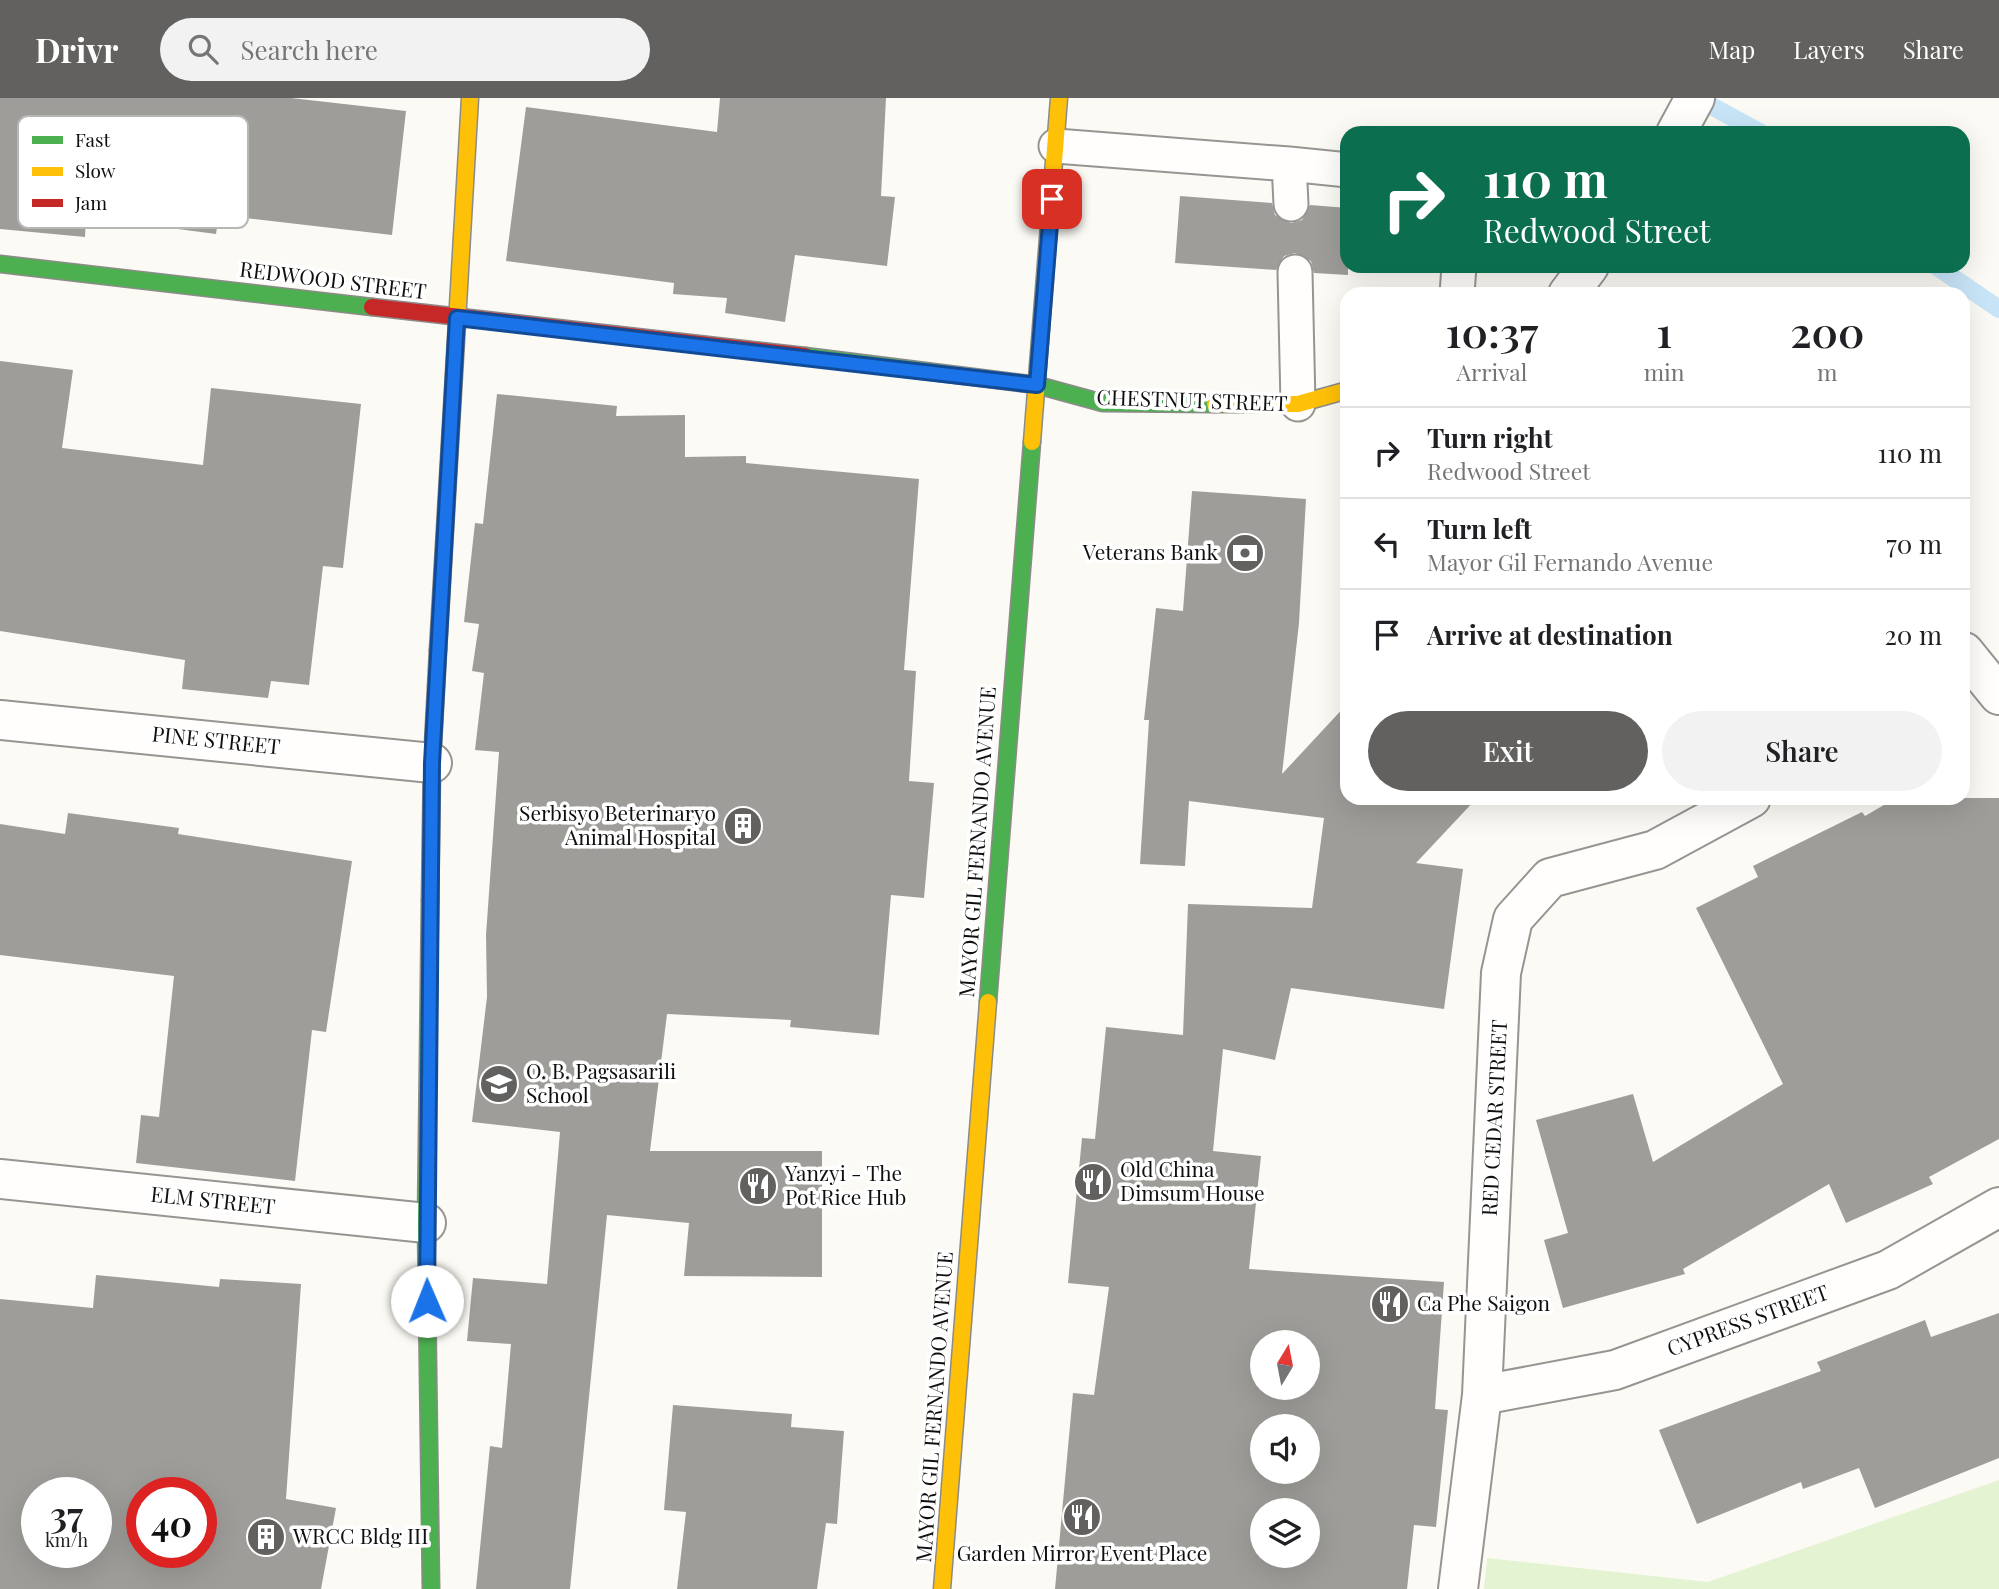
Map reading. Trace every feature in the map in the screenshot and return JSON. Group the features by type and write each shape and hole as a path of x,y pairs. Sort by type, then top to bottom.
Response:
{"street":[{"path":"431,1589 426,1223 432,763 470,98"},
{"name":"MAYOR GIL FERNANDO AVENUE","path":"942,1589 1059,98"},
{"name":"REDWOOD STREET","path":"0,264 1037,385"},
{"name":"CHESTNUT STREET","path":"1037,385 1104,403 1298,404 1340,392"},
{"path":"1970,660 1999,695"},
{"name":"PINE STREET","path":"0,720 432,763"},
{"name":"RED CEDAR STREET","path":"1458,1589 1482,1395 1501,973 1513,919 1550,878 1655,850 1738,805"},
{"name":"ELM STREET","path":"0,1179 426,1223"},
{"name":"CYPRESS STREET","path":"1482,1395 1615,1370 1888,1269 1999,1207"}],"lane":[{"path":"1056,146 1340,169"},
{"path":"1289,164 1291,204"},
{"path":"1294,272 1298,404"}],"green space":[{"path":"1999,1480 1999,1589 1484,1589 1487,1558 1708,1582"}],"building":[{"path":"0,98 291,98 406,111 392,235 248,218 248,116 18,116 18,228 85,228 85,237 0,229"},
{"path":"720,98 886,98 881,196 895,197 887,266 795,255 785,322 725,313 727,298 673,294 674,283 506,261 526,107 717,132"},
{"path":"1180,196 1272,203 1275,215 1291,223 1302,220 1310,205 1340,207 1340,273 1348,275 1314,273 1311,261 1295,253 1284,256 1276,270 1175,263"},
{"path":"170,228 217,228 216,234"},
{"path":"0,361 73,370 62,448 203,465 211,388 361,404 343,568 323,566 309,685 271,681 268,698 182,689 185,660 0,631"},
{"path":"497,394 617,406 616,416 685,415 685,457 746,456 746,463 919,479 904,670 916,671 909,781 934,783 924,898 891,895 879,1035 790,1027 791,1020 667,1014 650,1151 822,1151 822,1277 684,1276 689,1223 607,1215 570,1589 476,1589 490,1446 502,1448 511,1344 467,1341 473,1278 547,1284 560,1132 472,1122 487,997 486,935 499,752 475,750 484,673 472,671 479,624 464,622 475,523 483,524"},
{"path":"1192,491 1306,499 1299,623 1282,774 1340,712 1340,805 1470,805 1416,863 1463,869 1444,1009 1291,988 1275,1060 1223,1049 1213,1151 1261,1156 1249,1269 1444,1282 1435,1409 1448,1410 1436,1527 1414,1525 1407,1589 1055,1589 1073,1393 1094,1395 1109,1287 1068,1283 1082,1138 1095,1139 1106,1027 1183,1035 1188,904 1312,908 1324,818 1189,801 1185,866 1140,864 1149,720 1144,720 1156,608 1183,611"},
{"path":"1970,798 1999,798 1999,1139 1929,1177 1933,1184 1846,1223 1829,1184 1683,1269 1685,1274 1563,1308 1544,1240 1568,1233 1536,1120 1633,1094 1653,1162 1783,1084 1696,908 1758,877 1753,866 1862,812 1865,816 1884,805 1970,805"},
{"path":"68,813 179,828 178,834 352,861 326,1032 312,1030 295,1181 136,1163 141,1115 159,1117 174,976 0,955 0,824 65,834"},
{"path":"96,1275 219,1287 220,1279 301,1284 286,1499 336,1508 321,1589 0,1589 0,1299 93,1308"},
{"path":"1999,1313 1999,1458 1875,1508 1859,1468 1803,1489 1801,1482 1697,1524 1659,1430 1821,1371 1817,1362 1925,1320 1931,1337"},
{"path":"673,1405 792,1414 791,1427 844,1431 837,1524 826,1523 817,1589 677,1589 686,1512 664,1510"}],"waterway":[{"path":"1697,98 1748,126"},
{"path":"1946,273 1967,287"},
{"path":"1970,289 1999,309"}],"traffic: fast":[{"path":"0,264 372,307"},
{"path":"805,356 1037,385 1103,403 1215,404"},
{"path":"988,1002 1032,442"},
{"path":"430,900 426,1223 431,1589"}],"traffic: slow":[{"path":"438,650 470,98"},
{"path":"1032,442 1059,98"},
{"path":"1215,404 1298,404 1340,392"},
{"path":"942,1589 988,1002"}],"traffic: jam":[{"path":"372,307 805,356"},
{"path":"430,900 432,763 438,650"}],"place":[{"name":"Veterans Bank","path":"1245,553"},
{"name":"Serbisyo Beterinaryo Animal Hospital","path":"743,826"},
{"name":"O. B. Pagsasarili School","path":"499,1084"},
{"name":"Old China Dimsum House","path":"1093,1182"},
{"name":"Yanzyi - The Pot Rice Hub","path":"758,1186"},
{"name":"Ca Phe Saigon","path":"1390,1304"},
{"name":"Garden Mirror Event Place","path":"1082,1517"},
{"name":"WRCC Bldg III","path":"266,1537"}],"route":[{"path":"427,1301 432,763 457,318 953,373 1037,385 1052,199"}]}
